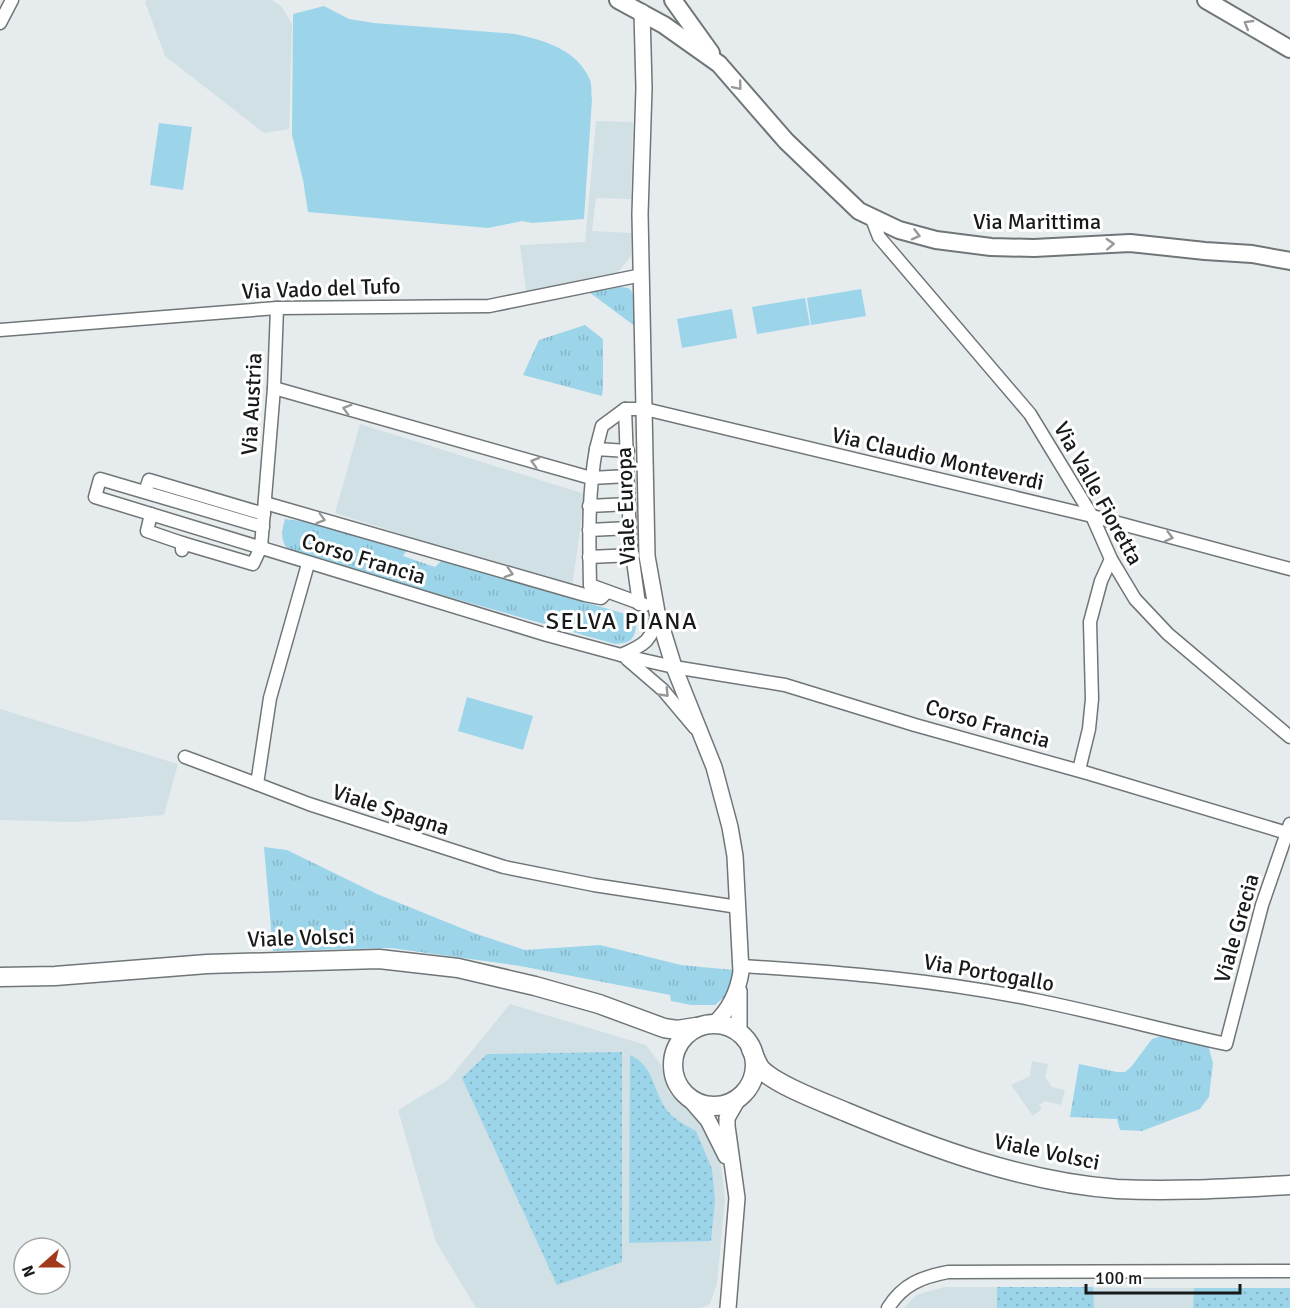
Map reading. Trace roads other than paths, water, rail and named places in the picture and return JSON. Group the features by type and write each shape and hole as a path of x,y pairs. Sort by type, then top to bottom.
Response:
{"main road":[{"name":"Via Marittima","path":"618,0 642,6 664,25 719,64 786,141 859,211 872,219 911,234 936,240 991,247 1034,248 1130,243 1252,254 1290,261"},
{"path":"673,0 719,64"},
{"path":"1206,0 1290,49"},
{"name":"Viale Volsci","path":"0,977 55,976 207,964 379,959 458,968 535,986 600,1004 644,1022"},
{"path":"644,1022 677,1030 715,1023"},
{"path":"644,1022 666,1044 673,1057"},
{"name":"Viale Volsci","path":"715,1023 740,1033 752,1048 761,1069 806,1095 919,1143 1017,1173 1115,1188 1164,1190 1290,1185"},
{"path":"689,1098 675,1080 673,1057 681,1039 696,1027"},
{"path":"744,1092 755,1068 752,1048"},
{"name":"Viale Volsci","path":"689,1098 705,1105 723,1105 744,1092 765,1085 806,1095"}],"street":[{"path":"0,23 12,0"},
{"name":"Viale Europa","path":"642,6 644,88 640,214 647,556 656,610 674,667 704,740 724,799 735,856 742,966 739,985"},
{"name":"Via Valle Fioretta","path":"872,219 879,237 1030,414 1092,516 1111,559 1135,599 1168,634 1290,737"},
{"name":"Via Vado del Tufo","path":"0,330 277,308 489,306 642,274"},
{"name":"Via Austria","path":"261,547 277,308"},
{"path":"273,388 591,478 628,476"},
{"path":"621,655 651,638 655,628 656,610 590,585 589,506 591,478 602,426 626,409"},
{"path":"626,409 630,528 639,604"},
{"name":"Via Claudio Monteverdi","path":"626,409 645,410 1092,516 1290,569"},
{"path":"596,449 628,452"},
{"name":"Corso Francia","path":"145,492 100,479 95,497 261,547 308,564 621,655 674,667 785,685 915,725 1288,829"},
{"path":"263,527 145,492 149,480 265,508 585,595 601,598 607,592"},
{"path":"589,506 629,504"},
{"path":"151,514 147,531 182,546 253,564 261,547"},
{"path":"589,530 630,528"},
{"path":"589,557 633,555"},
{"path":"1079,770 1089,729 1092,699 1090,622 1101,580 1111,559"},
{"path":"257,784 270,698 308,564"},
{"path":"621,655 639,667 663,690 704,740"},
{"name":"Viale Spagna","path":"185,757 309,804 504,867 594,885 738,908"},
{"name":"Viale Grecia","path":"1226,1044 1262,904 1288,829"},
{"name":"Via Portogallo","path":"742,966 844,972 942,984 1043,1001 1226,1044"},
{"path":"715,1023 724,1014 739,985"},
{"path":"739,985 740,1033"},
{"path":"728,1308 737,1198 731,1167 727,1118 744,1092"},
{"path":"689,1098 708,1120 731,1167"},
{"path":"888,1308 899,1293 910,1284 928,1276 948,1272 1290,1271"}],"district":[{"name":"SELVA PIANA","path":"622,621"}]}
